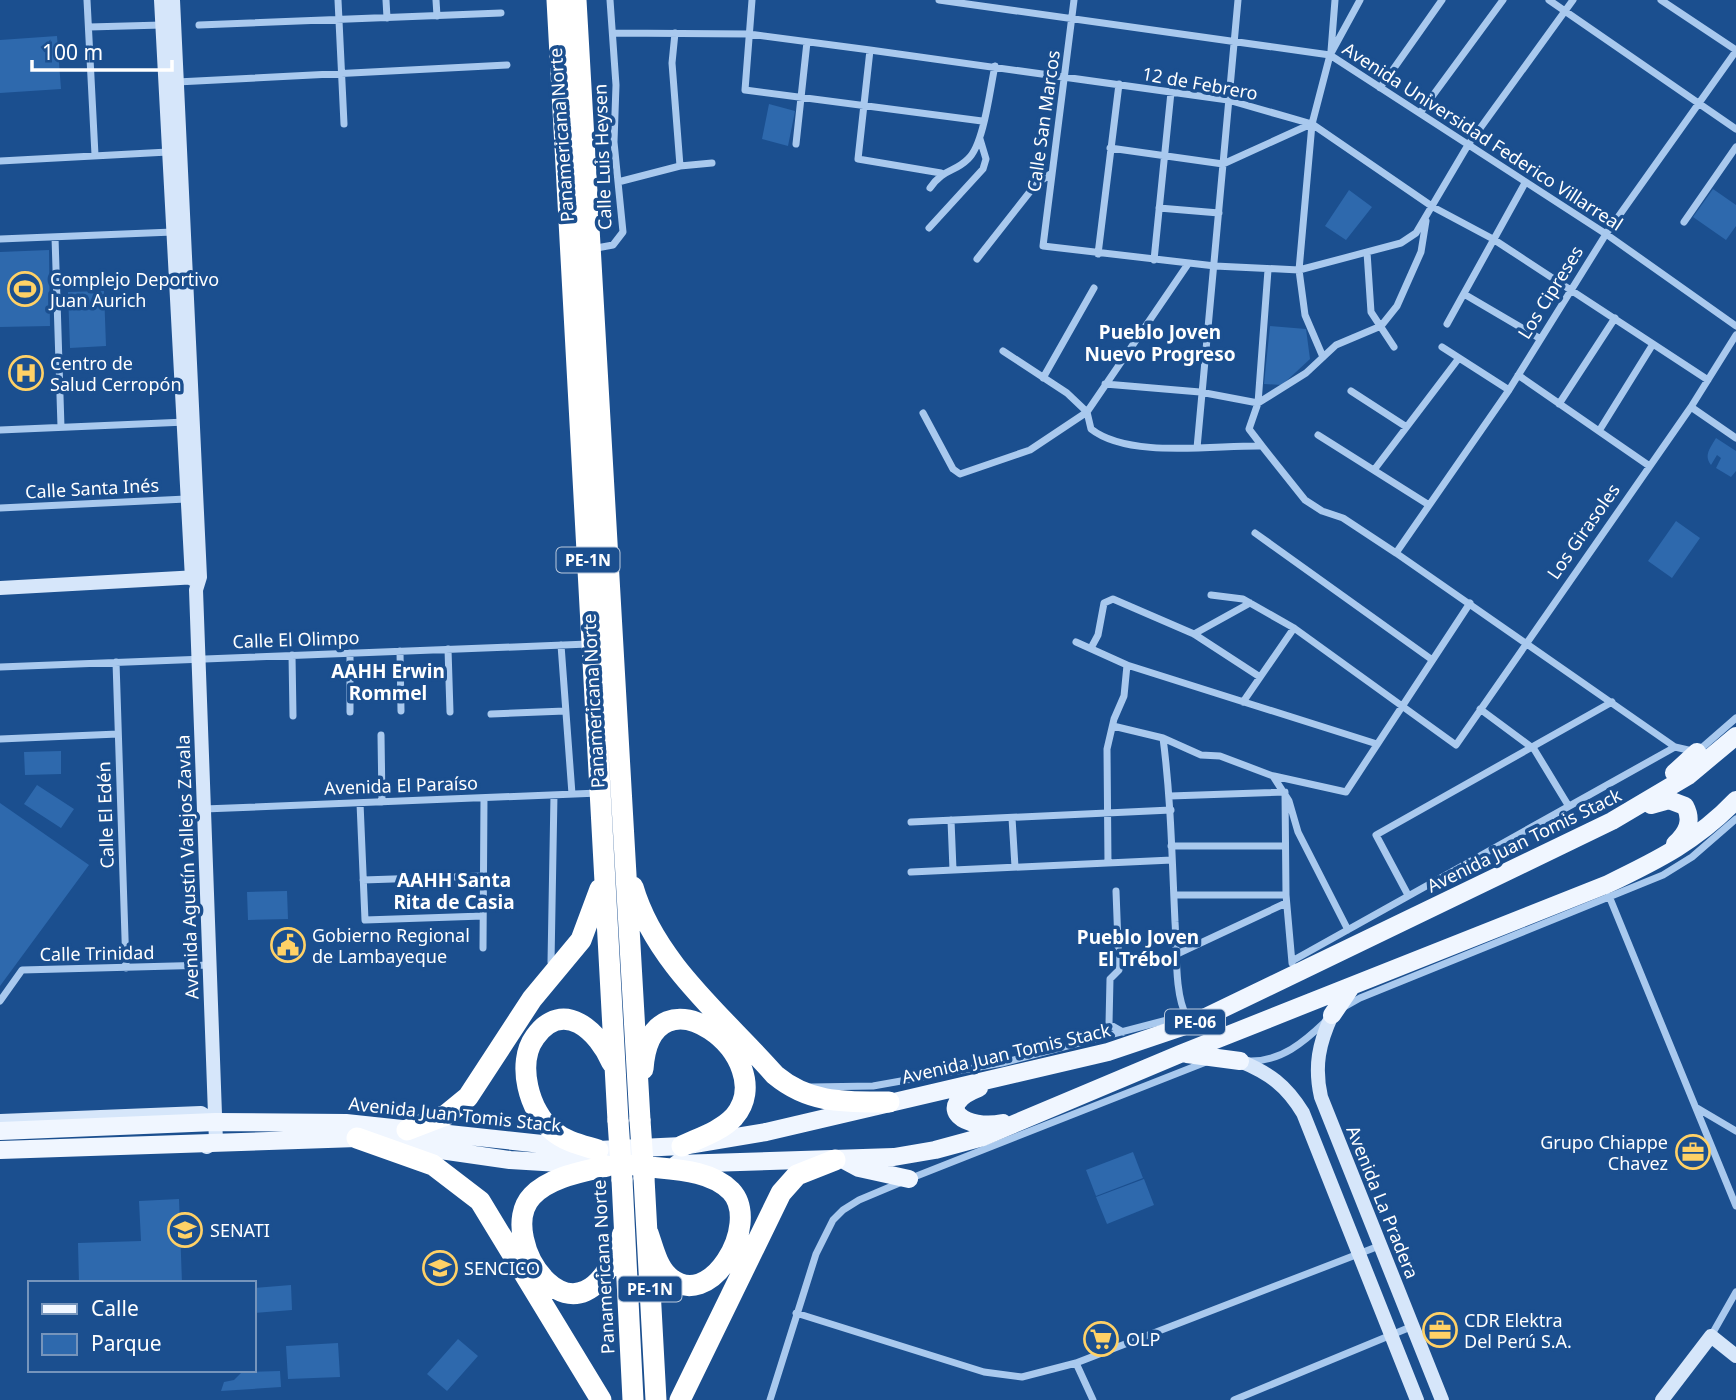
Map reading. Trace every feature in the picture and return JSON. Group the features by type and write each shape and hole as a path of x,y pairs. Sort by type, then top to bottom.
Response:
{"highway":[{"name":"Panamericana Norte","path":"557,0 632,1400"},
{"name":"Panamericana Norte","path":"576,0 640,1120 621,1168 648,1233 656,1400"},
{"path":"624,856 643,915 666,953 775,1075 792,1088 821,1100 849,1095 894,1095"},
{"path":"407,1130 446,1115 468,1097 532,999 581,940 604,877"},
{"path":"638,1095 647,1045 659,1026 678,1018 691,1020 722,1039 743,1069 746,1087 744,1098 732,1119 682,1146"},
{"path":"615,1069 604,1044 595,1034 582,1024 568,1020 543,1028 534,1037 529,1050 530,1092 541,1121 568,1141 621,1168"},
{"path":"357,1138 433,1165 480,1201 601,1400"},
{"path":"680,1400 781,1194 797,1175 839,1160"},
{"path":"624,1233 607,1275 588,1292 567,1294 548,1282 523,1241 521,1217 531,1196 553,1182 621,1168 711,1178 732,1192 738,1201 740,1224 732,1251 717,1273 700,1284 689,1285 670,1279 662,1269 648,1233"}],"main road":[{"name":"Avenida Juan Tomis Stack","path":"0,1131 215,1122 368,1124 621,1168 682,1146 766,1132 894,1095 947,1090 1141,1043 1294,967 1617,819 1688,776 1736,736"},
{"path":"1617,819 1698,752"},
{"name":"Avenida Juan Tomis Stack","path":"0,1150 357,1138 510,1160 621,1168 839,1160 935,1150 983,1137 1041,1115 1180,1054 1550,908 1660,859 1707,830 1736,800"},
{"path":"1617,819 1661,802 1678,801 1685,806 1689,813 1688,829 1660,859"},
{"path":"1332,1015 1350,987"},
{"name":"PE-06","path":"1180,1054 1240,1060"},
{"path":"1012,1076 962,1096 957,1108 958,1116 969,1124 980,1126 1041,1115"},
{"path":"839,1160 859,1168 909,1179"}],"street":[{"path":"87,0 95,155"},
{"name":"Avenida Agustín Vallejos Zavala","path":"161,0 168,152 178,232"},
{"name":"Avenida Agustín Vallejos Zavala","path":"173,0 177,82 178,232 196,582 216,1142"},
{"path":"338,0 344,124"},
{"path":"386,0 387,18"},
{"path":"436,0 437,16"},
{"name":"Calle Luis Heysen","path":"591,249 613,245 621,238 613,129 616,85 610,0"},
{"path":"752,0 745,90 982,121"},
{"name":"Avenida Universidad Federico Villarreal","path":"939,0 1234,39 1330,55 1606,234 1736,326"},
{"path":"1016,10 1017,0"},
{"name":"Calle San Marcos","path":"1074,0 1043,246 1098,254"},
{"path":"1197,448 1200,392 1215,266 1238,0"},
{"path":"1323,357 1305,315 1299,270 1312,124 1330,55 1335,0"},
{"path":"1330,55 1360,0"},
{"path":"1380,88 1442,0"},
{"path":"1420,113 1503,0"},
{"path":"1549,0 1736,129"},
{"path":"1119,84 1098,254 1188,264 1299,270 1401,243 1416,233 1468,145 1573,0"},
{"path":"1661,0 1736,50"},
{"path":"199,25 501,13"},
{"path":"89,27 163,25"},
{"name":"12 de Febrero","path":"613,33 749,34 995,66 1228,100 1312,124 1433,207 1493,239 1571,288 1708,380"},
{"path":"675,33 672,63 680,166"},
{"path":"796,144 807,42"},
{"path":"870,50 858,159 941,173"},
{"name":"Los Cipreses","path":"1396,553 1510,390 1539,338 1606,234 1736,50"},
{"path":"177,82 507,65"},
{"path":"930,188 941,173 969,159 979,139 995,66"},
{"path":"1154,260 1171,92"},
{"path":"1110,148 1223,164 1312,124"},
{"path":"929,228 983,169 986,159 979,139"},
{"path":"1684,222 1736,147"},
{"path":"0,161 168,152"},
{"path":"618,182 680,166 712,163"},
{"path":"977,259 1036,184 1052,173"},
{"path":"1447,324 1525,183"},
{"path":"1159,208 1219,213"},
{"path":"1105,384 1200,392 1258,403 1306,373 1336,345 1381,326 1396,306 1421,252 1426,217"},
{"path":"0,239 178,232"},
{"path":"55,237 61,427"},
{"path":"1367,251 1371,312 1394,347"},
{"path":"923,414 953,469 960,474 1030,450 1087,412 1188,264"},
{"path":"1268,270 1258,403 1249,429 1305,500 1322,511 1343,518 1396,553 1526,640 1675,747 1698,752 1736,718"},
{"path":"1043,378 1094,288"},
{"path":"1464,294 1539,338"},
{"path":"1559,404 1615,318"},
{"name":"Los Girasoles","path":"1401,706 1455,745 1691,407 1736,335"},
{"path":"1599,431 1653,344"},
{"path":"1442,347 1510,390"},
{"path":"1003,351 1087,412 1091,429 1105,440 1171,450 1262,446"},
{"path":"1374,470 1459,358"},
{"path":"1518,375 1648,465"},
{"path":"1351,391 1405,426"},
{"path":"1691,407 1736,438"},
{"path":"0,430 188,422"},
{"name":"Avenida Agustín Vallejos Zavala","path":"188,422 186,499 196,582"},
{"path":"1318,435 1429,505"},
{"name":"Calle Santa Inés","path":"0,509 186,499"},
{"path":"1255,533 1431,660"},
{"path":"0,588 196,582"},
{"path":"1211,595 1243,599 1294,628 1401,706"},
{"path":"1091,648 1098,635 1104,603 1109,599 1194,634 1260,677"},
{"path":"1194,634 1250,603"},
{"path":"1114,726 1163,738 1201,755 1220,756 1273,776 1346,792 1470,603"},
{"path":"1243,702 1294,628"},
{"path":"1076,642 1101,656 1127,665 1377,744"},
{"name":"Calle El Olimpo","path":"0,667 592,643"},
{"path":"561,645 572,794"},
{"path":"448,649 450,712"},
{"path":"400,651 401,711"},
{"path":"350,653 350,712"},
{"path":"292,655 293,716"},
{"name":"Calle El Edén","path":"116,662 126,968"},
{"path":"1108,863 1107,749 1128,681 1127,665"},
{"path":"1408,895 1376,835 1534,749 1612,702"},
{"path":"1480,709 1534,749 1568,805"},
{"path":"491,714 565,711"},
{"path":"0,739 118,734"},
{"path":"381,735 382,802"},
{"path":"1163,738 1171,810 1177,954 1182,1008 1188,1019"},
{"path":"1285,792 1286,899 1294,967 1348,930 1408,895 1675,747"},
{"path":"1273,776 1285,792 1298,832 1348,930"},
{"path":"1170,796 1285,792"},
{"name":"Avenida El Paraíso","path":"204,809 600,793"},
{"path":"551,962 554,795"},
{"path":"483,948 484,798"},
{"path":"360,803 365,920 483,916"},
{"path":"911,822 1171,810"},
{"path":"1012,818 1014,867"},
{"path":"770,1400 816,1254 833,1220 859,1199 1187,1068 1221,1060 1265,1061 1290,1050 1332,1015 1360,998 1677,866 1736,819"},
{"path":"951,820 953,870"},
{"path":"1171,846 1284,846"},
{"path":"911,872 1172,860"},
{"path":"363,880 483,876"},
{"path":"1116,891 1119,970 1110,979 1109,1024 1141,1043"},
{"path":"1174,895 1286,899"},
{"path":"1609,896 1736,1206"},
{"path":"1177,954 1286,899"},
{"name":"Calle Trinidad","path":"0,1001 22,970 211,965"},
{"name":"Avenida La Pradera","path":"1332,1015 1318,1049 1317,1082 1327,1117 1442,1400"},
{"name":"Avenida Juan Tomis Stack","path":"894,1095 932,1075 1002,1063 1122,1032 1188,1019"},
{"path":"1240,1060 1274,1077 1294,1099 1417,1400"},
{"path":"932,1075 947,1090"},
{"path":"1696,1108 1736,1131"},
{"name":"Avenida Juan Tomis Stack","path":"0,1121 201,1113 215,1122"},
{"name":"Avenida Juan Tomis Stack","path":"0,1156 207,1147 216,1142"},
{"path":"796,1313 995,1374 1030,1376 1076,1363 1379,1246"},
{"path":"1662,1400 1711,1336 1736,1293"},
{"path":"1234,1400 1413,1326"},
{"path":"1711,1336 1736,1356"},
{"path":"1076,1363 1093,1400"}],"green space":[{"path":"57,36 61,89 0,93 0,40"},
{"path":"769,104 795,111 788,146 762,139"},
{"path":"1713,189 1736,205 1736,226 1726,240 1693,217"},
{"path":"1349,190 1372,207 1346,240 1325,226"},
{"name":"Complejo Deportivo Juan Aurich","path":"49,250 50,326 0,327 0,252"},
{"path":"104,291 106,346 70,348 68,292"},
{"path":"1270,326 1306,329 1310,359 1282,385 1264,384"},
{"path":"1716,438 1736,451 1736,471 1731,477 1716,468 1721,458 1717,455 1711,465 1709,461 1709,451"},
{"path":"1676,521 1700,538 1672,578 1648,561"},
{"path":"61,751 61,774 25,775 24,752"},
{"path":"37,785 74,809 61,828 24,804"},
{"path":"0,803 89,865 0,986"},
{"path":"287,891 288,919 248,920 247,892"},
{"path":"1133,1152 1143,1178 1096,1196 1086,1170"},
{"path":"1144,1179 1154,1205 1107,1224 1096,1197"},
{"path":"179,1199 182,1281 79,1281 78,1243 141,1241 139,1201"},
{"path":"291,1285 292,1310 256,1313 256,1288"},
{"path":"458,1339 478,1356 447,1391 427,1374"},
{"path":"338,1343 340,1377 288,1379 286,1346"},
{"path":"280,1371 281,1387 221,1391 224,1382 234,1380 242,1372"}],"place":[{"name":"Complejo Deportivo Juan Aurich","path":"25,289"},
{"name":"Centro de Salud Cerropón","path":"26,373"},
{"name":"Gobierno Regional de Lambayeque","path":"288,945"},
{"name":"Grupo Chiappe Chavez","path":"1693,1152"},
{"name":"SENATI","path":"185,1230"},
{"name":"SENCICO","path":"440,1268"},
{"name":"CDR Elektra Del Perú S.A.","path":"1440,1330"},
{"name":"OLP","path":"1101,1339"}],"district":[{"name":"Pueblo Joven Nuevo Progreso","path":"1160,343"},
{"name":"AAHH Erwin Rommel","path":"388,682"},
{"name":"AAHH Santa Rita de Casia","path":"454,891"},
{"name":"Pueblo Joven El Trébol","path":"1138,948"}]}
